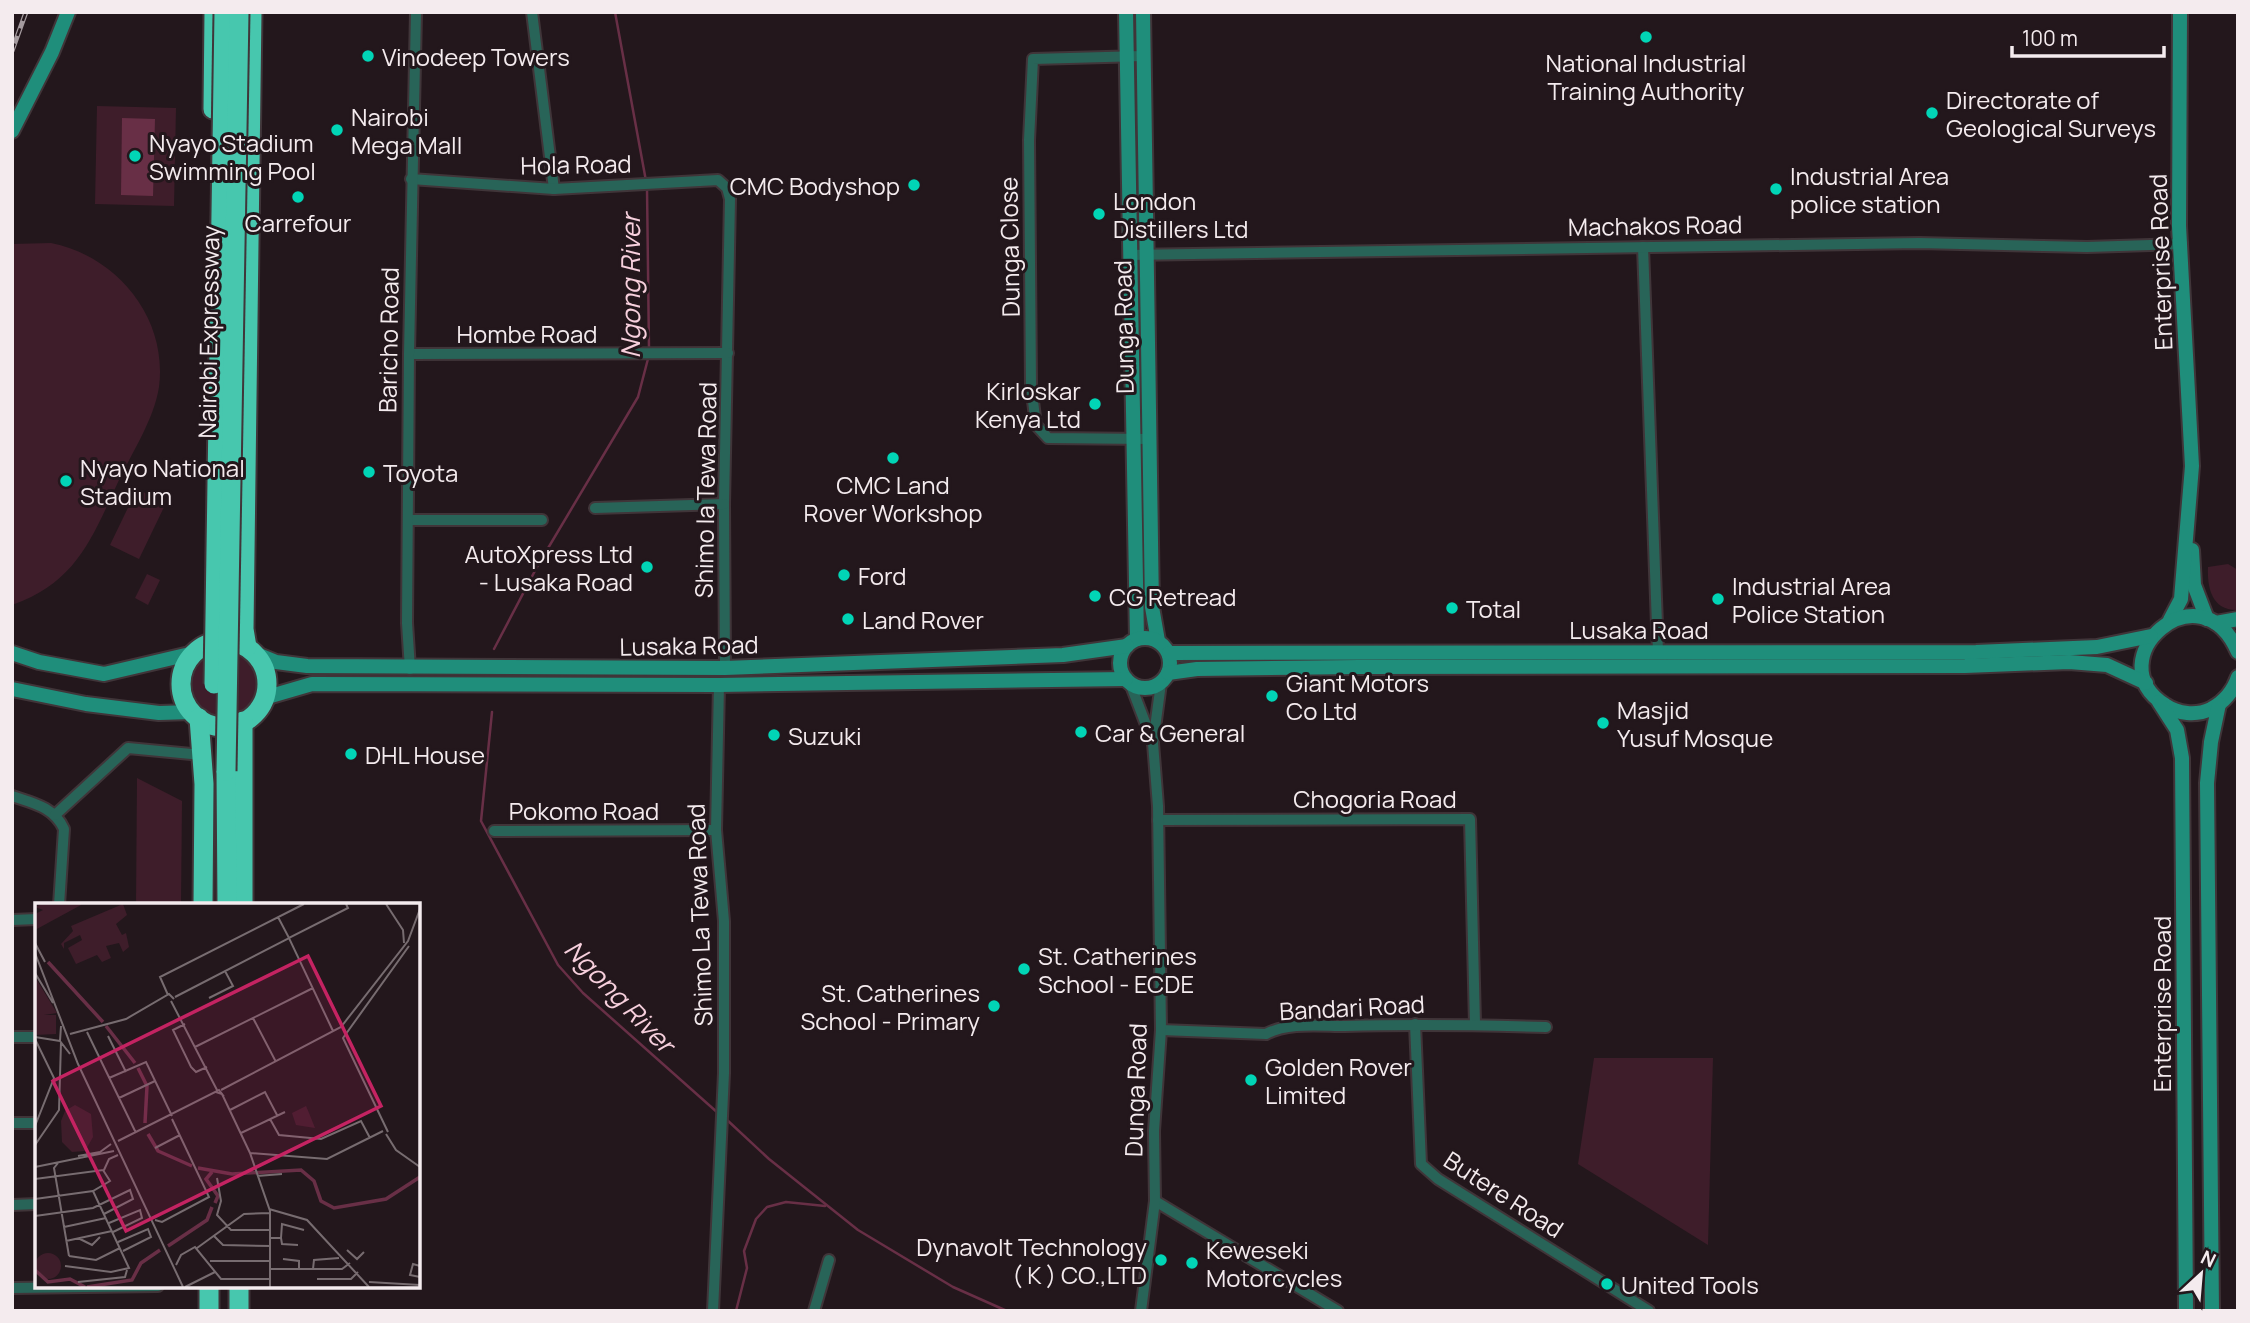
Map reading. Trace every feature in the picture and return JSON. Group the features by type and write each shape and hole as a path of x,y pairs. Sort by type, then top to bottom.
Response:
{"highway":[{"path":"202,903 202,755 196,715 181,689 182,676 199,649 209,603 214,12"},
{"name":"Nairobi Expressway","path":"214,903 216,393 224,12"},
{"name":"Nairobi Expressway","path":"227,903 230,422 239,12"},
{"path":"196,715 220,726 243,721 256,712 264,698 266,674 250,650 252,12"},
{"path":"199,649 227,641 250,650"},
{"path":"243,721 243,903"},
{"path":"197,1288 197,1311"},
{"path":"209,1288 209,1311"},
{"path":"222,1288 222,1311"},
{"path":"239,1288 239,1311"}],"main road":[{"path":"12,131 42,74 68,12"},
{"name":"Dunga Road","path":"1126,12 1129,255 1152,607 1158,641"},
{"name":"Dunga Road","path":"1132,643 1142,439 1145,255 1143,12"},
{"name":"Enterprise Road","path":"2170,620 2181,599 2192,466 2182,244 2180,12"},
{"name":"Enterprise Road","path":"2189,510 2194,585 2211,621 2226,631 2238,652"},
{"path":"2146,683 2142,659 2151,636 2170,620 2182,617 2211,621 2238,619"},
{"name":"Lusaka Road","path":"1169,653 1989,652 2097,647 2151,636"},
{"path":"1158,641 1169,653 1165,678 1145,688 1128,681 1120,661 1132,643 1158,641"},
{"name":"Lusaka Road","path":"250,650 276,662 307,666 410,669 726,668 1063,655 1132,643"},
{"path":"12,653 39,662 104,674 199,649"},
{"name":"Lusaka Road","path":"1165,678 1197,669 2093,662 2118,669 2146,683"},
{"path":"2160,702 2170,709 2196,713 2220,704 2231,692 2238,677"},
{"name":"Lusaka Road","path":"264,698 312,684 719,685 1128,681"},
{"name":"Enterprise Road","path":"2146,683 2177,730 2182,758 2186,1311"},
{"path":"12,689 86,704 196,715"},
{"name":"Enterprise Road","path":"2212,1311 2207,782 2211,742 2220,704"}],"street":[{"name":"Baricho Road","path":"410,669 409,354 416,12"},
{"path":"532,12 554,189"},
{"name":"Dunga Close","path":"1142,56 1033,59 1029,140 1031,385 1035,425 1048,438 1142,439"},
{"name":"Hola Road","path":"411,179 554,189 718,180 727,188 730,199"},
{"name":"Shimo la Tewa Road","path":"726,668 724,503 730,199"},
{"name":"Machakos Road","path":"1129,255 1643,247 2182,244"},
{"path":"1643,247 1658,652"},
{"name":"Hombe Road","path":"409,354 728,353"},
{"path":"595,508 724,503"},
{"path":"408,520 542,520"},
{"name":"Dunga Road","path":"1141,1311 1155,1201 1154,1131 1161,1030 1158,820 1153,743 1165,678"},
{"name":"Dunga Road","path":"1128,681 1153,743"},
{"name":"Shimo La Tewa Road","path":"713,1311 724,1053 724,921 716,830 719,685"},
{"path":"55,815 128,748 202,755"},
{"path":"12,796 38,804 55,815 64,829 60,902"},
{"name":"Chogoria Road","path":"1158,820 1470,819 1475,1024"},
{"name":"Pokomo Road","path":"494,831 716,830"},
{"path":"12,920 35,919"},
{"name":"Bandari Road","path":"1161,1030 1266,1034 1278,1028 1415,1024 1546,1027"},
{"name":"Butere Road","path":"1415,1024 1421,1164 1438,1179 1648,1311"},
{"path":"12,1037 35,1037"},
{"path":"12,1124 35,1123"},
{"path":"1155,1201 1338,1311"},
{"path":"12,1205 35,1204"},
{"path":"814,1311 829,1260"},
{"path":"12,1288 35,1287"}],"shaded area":[{"name":"Nyayo Stadium Swimming Pool","path":"97,106 176,108 174,206 95,204"},
{"path":"122,118 155,119 153,196 121,195"},
{"name":"Nyayo National Stadium","path":"51,243 75,250 97,261 117,276 133,294 155,337 160,362 159,387 153,411 142,435 80,556 52,584 12,605 12,244"},
{"path":"137,489 166,503 139,559 110,545"},
{"path":"2228,564 2238,570 2238,610 2222,607 2210,590 2208,567"},
{"path":"147,574 160,580 148,605 135,598"},
{"path":"224,650 237,653 248,660 255,671 258,684 255,697 248,708 237,715 224,718 211,715 200,708 193,697 190,684 193,671 200,660 211,653"},
{"path":"137,778 182,801 181,903 136,903"},
{"path":"1594,1058 1713,1058 1708,1245 1578,1164"}],"waterway":[{"name":"Ngong River","path":"615,12 646,181"},
{"name":"Ngong River","path":"647,188 649,349"},
{"name":"Ngong River","path":"494,649 538,565 638,397 649,355"},
{"name":"Ngong River","path":"492,712 481,821 558,965 583,993 718,1113"},
{"name":"Ngong River","path":"726,1119 769,1159 858,1230 953,1287 1007,1311"},
{"name":"Ngong River","path":"736,1311 747,1268 744,1251 756,1219 767,1207 786,1202 825,1206"}],"railway":[{"path":"12,51 26,12"}],"place":[{"name":"National Industrial Training Authority","path":"1646,37"},
{"name":"Vinodeep Towers","path":"368,56"},
{"name":"Directorate of Geological Surveys","path":"1932,113"},
{"name":"Nairobi Mega Mall","path":"337,130"},
{"name":"Nyayo Stadium Swimming Pool","path":"135,156"},
{"name":"CMC Bodyshop","path":"914,185"},
{"name":"Industrial Area police station","path":"1776,189"},
{"name":"Carrefour","path":"298,197"},
{"name":"London Distillers Ltd","path":"1099,214"},
{"name":"Kirloskar Kenya Ltd","path":"1095,404"},
{"name":"CMC Land Rover Workshop","path":"893,458"},
{"name":"Toyota","path":"369,472"},
{"name":"Nyayo National Stadium","path":"66,481"},
{"name":"AutoXpress Ltd - Lusaka Road","path":"647,567"},
{"name":"Ford","path":"844,575"},
{"name":"CG Retread","path":"1095,596"},
{"name":"Industrial Area Police Station","path":"1718,599"},
{"name":"Total","path":"1452,608"},
{"name":"Land Rover","path":"848,619"},
{"name":"Giant Motors Co Ltd","path":"1272,696"},
{"name":"Masjid Yusuf Mosque","path":"1603,723"},
{"name":"Car & General","path":"1081,732"},
{"name":"Suzuki","path":"774,735"},
{"name":"DHL House","path":"351,754"},
{"name":"St. Catherines School - ECDE","path":"1024,969"},
{"name":"St. Catherines School - Primary","path":"994,1006"},
{"name":"Golden Rover Limited","path":"1251,1080"},
{"name":"Dynavolt Technology ( K ) CO.,LTD","path":"1161,1260"},
{"name":"Keweseki Motorcycles","path":"1192,1263"},
{"name":"United Tools","path":"1607,1284"}]}
